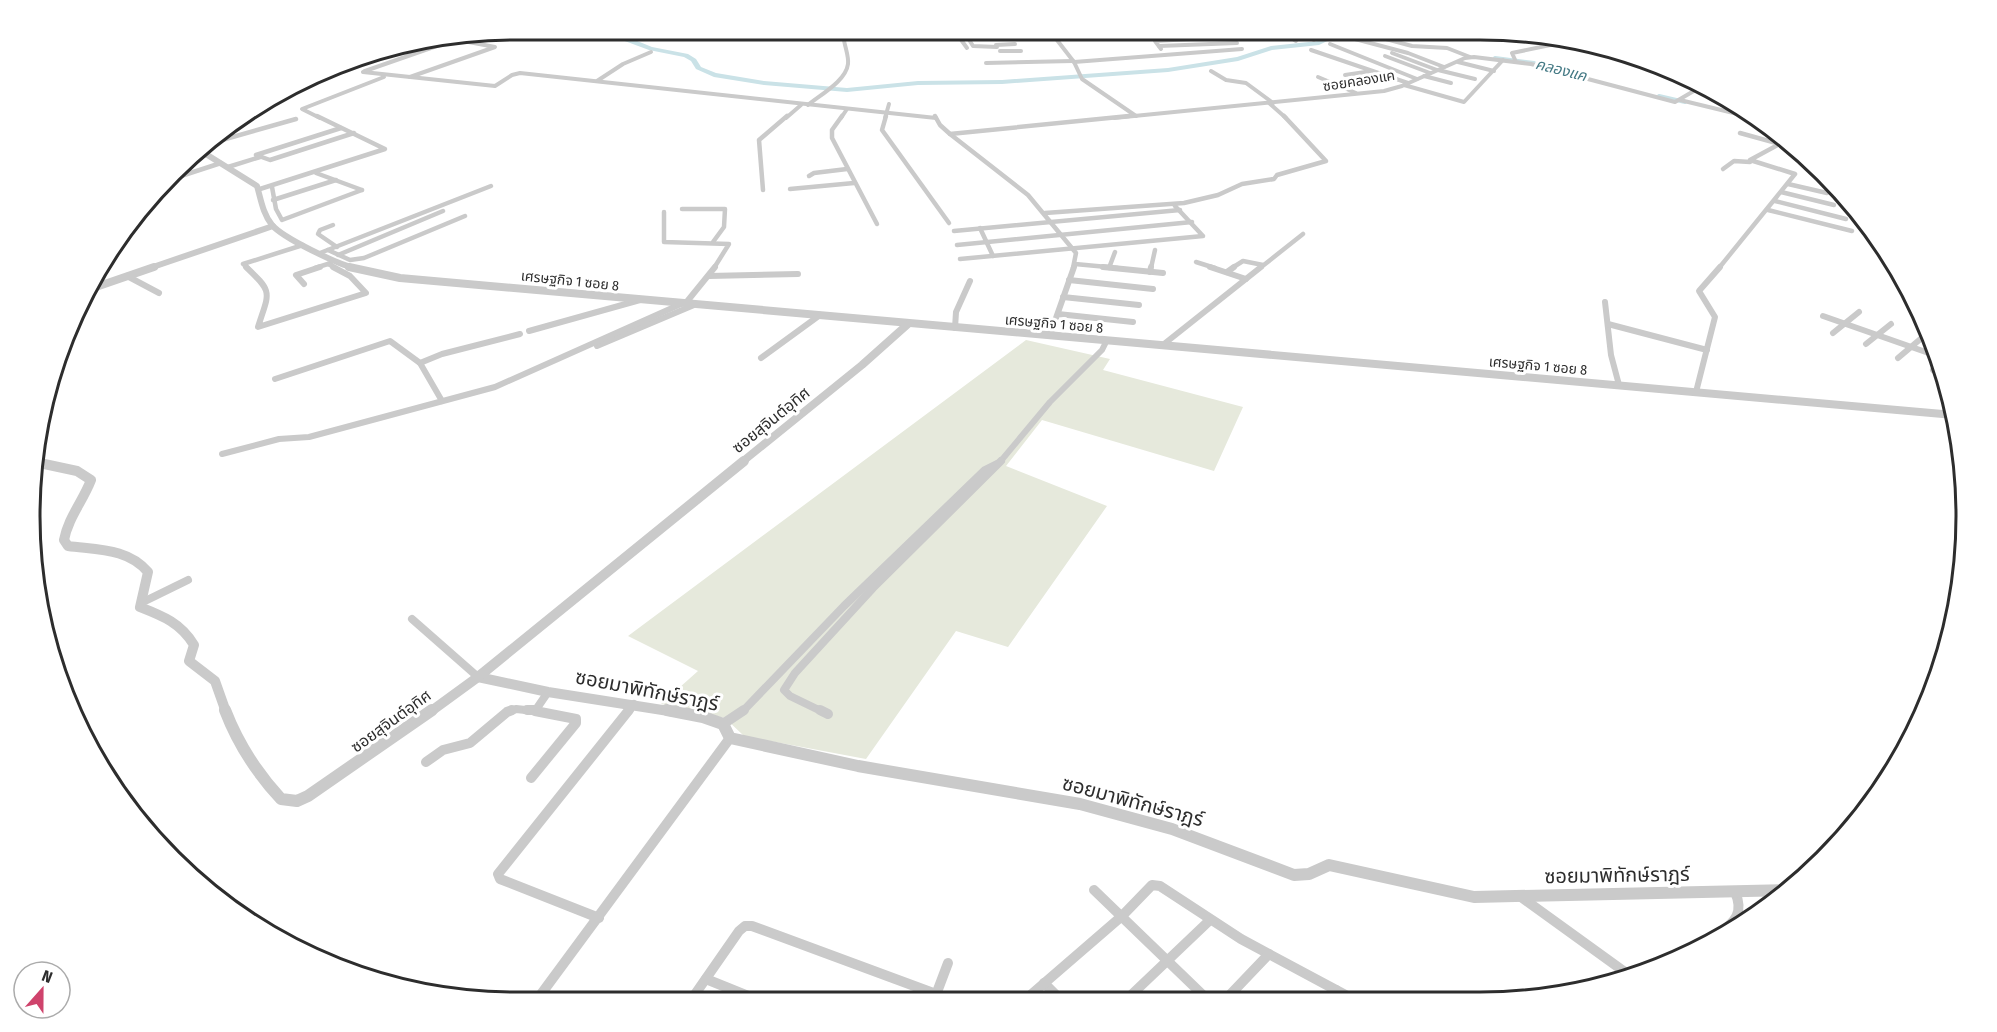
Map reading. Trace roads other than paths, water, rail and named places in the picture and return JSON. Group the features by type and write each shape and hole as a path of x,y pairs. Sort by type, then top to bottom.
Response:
{"street":[{"path":"808,105 840,79 848,65 844,40"},
{"path":"961,40 967,48"},
{"path":"970,40 974,46 1021,51"},
{"path":"993,40 1007,60"},
{"path":"1057,40 1074,61 1080,76 1136,116"},
{"path":"1163,55 1155,41 1168,40"},
{"path":"1210,40 1219,50"},
{"path":"1362,40 1391,47 1444,67"},
{"path":"1387,40 1416,47 1448,48 1470,57"},
{"path":"1391,47 1394,42"},
{"path":"407,78 495,47 474,43"},
{"path":"1159,46 1237,43"},
{"path":"998,48 1015,44"},
{"path":"1330,44 1417,79"},
{"path":"1516,61 1512,53 1547,46"},
{"path":"428,49 363,72 495,86 516,73 846,110 935,116 940,125 950,134 1028,195 1052,221 1076,253 1075,264 1050,335"},
{"path":"1007,60 1074,61 1242,49"},
{"path":"1311,50 1464,102 1503,60"},
{"path":"597,81 622,64 651,52"},
{"path":"1392,53 1438,70 1475,80"},
{"path":"1385,56 1430,73"},
{"path":"986,63 1027,57"},
{"name":"ซอยคลองแค","path":"950,134 1392,89 1470,57 1516,61 1732,112"},
{"path":"1458,62 1494,71"},
{"path":"1045,213 1184,203 1218,195 1242,184 1274,179 1278,175 1326,161 1312,149 1286,117 1246,83 1226,80 1211,71"},
{"path":"1345,75 1373,71"},
{"path":"1468,78 1476,73"},
{"path":"260,189 385,149 302,109 387,76"},
{"path":"1318,76 1357,94"},
{"path":"1424,76 1451,83"},
{"path":"1678,101 1694,91"},
{"path":"875,121 889,104"},
{"path":"763,190 758,142 801,105"},
{"path":"846,110 832,134 847,169 877,224"},
{"path":"883,113 882,130 949,223"},
{"path":"228,138 296,119"},
{"path":"341,128 256,155 270,160 354,133"},
{"path":"1740,134 1775,143"},
{"path":"1750,162 1778,145"},
{"path":"101,284 273,226 263,209 260,189 252,181 207,155"},
{"path":"185,175 260,157"},
{"path":"1696,392 1715,317 1700,297 1699,291 1768,210 1788,184 1794,172 1750,162 1734,161 1723,169"},
{"path":"809,176 814,173 847,169"},
{"path":"272,187 273,200 279,218 282,220 362,190 315,173"},
{"path":"273,200 336,180"},
{"path":"790,189 854,183"},
{"path":"1788,184 1827,193"},
{"path":"324,252 490,186"},
{"path":"1782,192 1834,205"},
{"path":"1774,201 1846,219"},
{"path":"954,231 1178,208 1203,236 960,260"},
{"path":"682,209 725,209 724,227 713,242"},
{"path":"1768,210 1852,231"},
{"path":"304,284 296,275 443,211"},
{"path":"222,454 279,439 309,437 495,387 683,304 709,276 729,245 713,242 664,242 664,212"},
{"path":"1123,215 1143,242"},
{"path":"334,260 364,258 465,216"},
{"path":"957,245 1192,222"},
{"path":"333,225 320,230 318,234 337,247"},
{"name":"เศรษฐกิจ 1 ซอย 8","path":"273,226 303,245 324,252 334,260 374,274 400,278 1945,414"},
{"path":"980,228 993,256"},
{"path":"1164,344 1303,234"},
{"path":"303,245 243,264 265,285 267,297 258,327 364,295 366,293 334,260"},
{"path":"1150,272 1155,250"},
{"path":"1109,268 1115,252"},
{"path":"1227,272 1246,260 1263,265"},
{"path":"1196,262 1246,279"},
{"path":"1075,264 1162,273"},
{"path":"709,276 798,274"},
{"path":"127,276 159,293"},
{"path":"1069,280 1153,289"},
{"path":"955,328 956,312 970,281"},
{"path":"1064,297 1139,305"},
{"path":"529,331 640,300"},
{"path":"1605,302 1611,355 1619,385"},
{"path":"587,350 696,305"},
{"path":"1833,333 1859,312"},
{"path":"1058,314 1133,322"},
{"path":"761,358 820,315"},
{"path":"1823,316 1927,353"},
{"name":"ซอยสุจินต์อุทิศ","path":"141,603 140,607 168,617 188,635 194,645 189,661 195,669 209,675 215,681 238,746 281,799 297,801 328,783 478,676 808,410 908,324"},
{"path":"1608,324 1707,350"},
{"path":"1866,344 1891,324"},
{"path":"420,363 442,354 520,334"},
{"path":"1898,358 1922,338"},
{"path":"828,714 790,696 784,690 787,684 873,588 1000,463 1050,402 1102,350 1107,340"},
{"path":"275,379 390,341 420,363 442,401"},
{"path":"543,992 598,918 738,716 844,606 985,470 1000,463"},
{"path":"44,464 76,471 91,480 85,497 68,525 64,540 68,546 121,554 135,558 143,564 148,572 141,603"},
{"path":"141,603 188,580"},
{"path":"412,619 478,676"},
{"name":"ซอยมาพิทักษ์ราฎร์","path":"478,676 542,701 703,717 726,731 892,772 1080,804 1172,829 1294,875 1309,874 1329,865 1450,893 1530,903 1737,897 1771,892"},
{"path":"426,762 443,750 470,743 507,712 542,701 576,719 576,723 531,778"},
{"path":"598,918 500,879 498,874 630,709"},
{"path":"1034,992 1122,916 1152,885 1160,886 1210,920 1329,992"},
{"path":"1094,890 1200,992"},
{"path":"1737,897 1738,916"},
{"path":"1530,903 1622,970"},
{"path":"1133,992 1210,920"},
{"path":"697,992 739,931 745,926 752,926 922,992"},
{"path":"1233,992 1269,954"},
{"path":"937,992 948,963"},
{"path":"706,979 738,992"},
{"path":"1044,983 1053,992"}],"waterway":[{"path":"627,40 651,49 686,55 694,60 698,68 714,75 764,83 847,90 918,83 1002,82 1168,70 1238,59 1271,48 1319,43 1326,40"},
{"name":"คลองแค","path":"1495,58 1534,63"},
{"name":"คลองแค","path":"1659,96 1685,102"}]}
